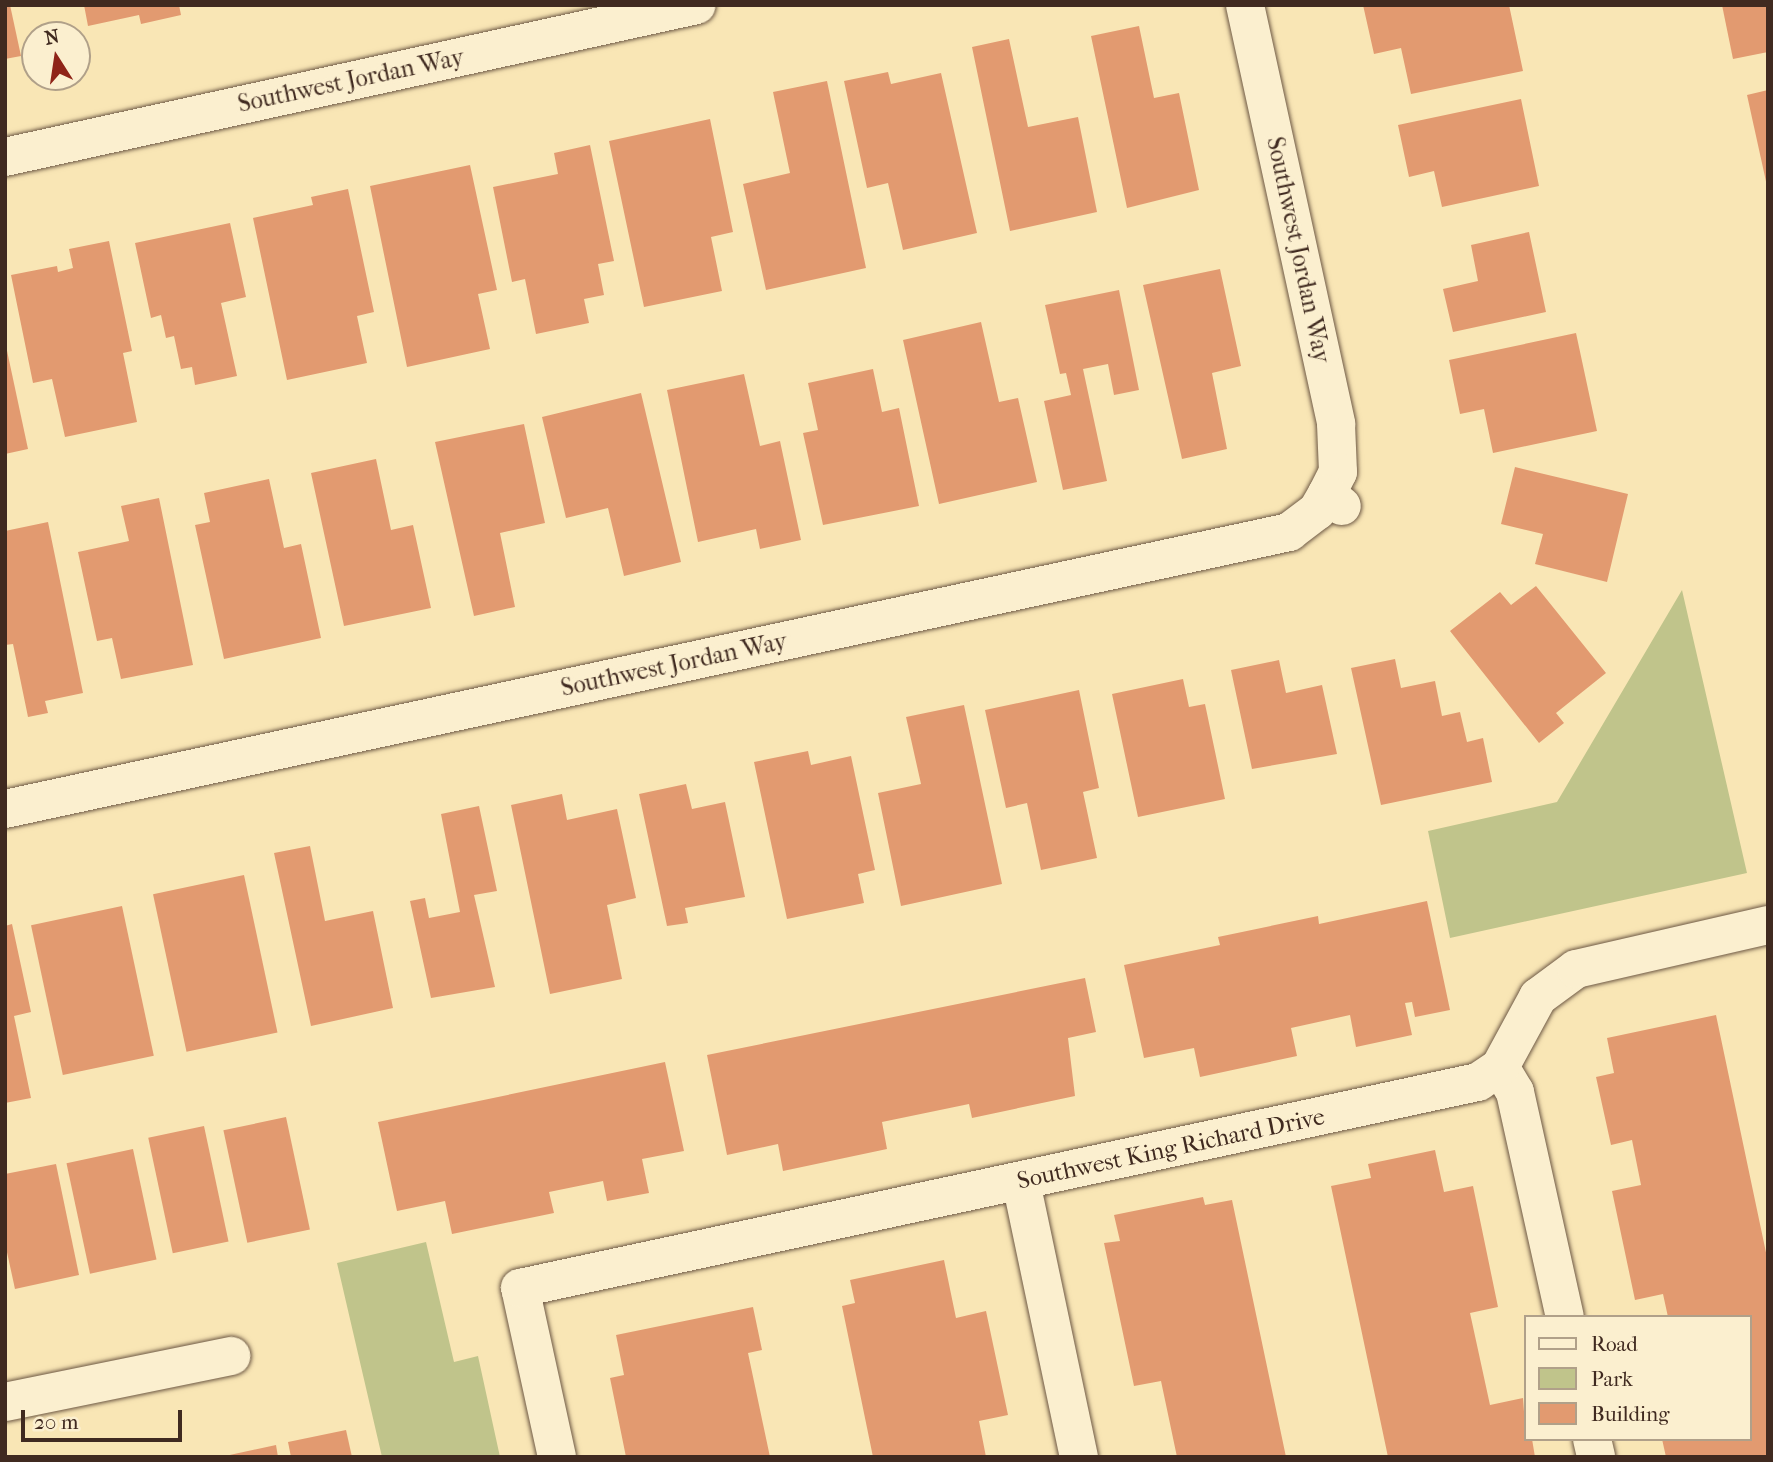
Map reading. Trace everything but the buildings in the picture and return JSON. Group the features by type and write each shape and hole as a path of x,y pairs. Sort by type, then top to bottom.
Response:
{"street":[{"name":"Southwest Jordan Way","path":"5,157 697,5"},
{"name":"Southwest Jordan Way","path":"5,809 1289,532 1335,500 1338,472 1336,424 1245,5"},
{"path":"1565,1315 1515,1092 1500,1067 1526,1012 1554,982 1577,969 1768,925"},
{"name":"Southwest King Richard Drive","path":"557,1457 520,1288 1478,1082 1500,1067"},
{"path":"1021,1182 1079,1457"},
{"path":"5,1402 231,1356"}],"green space":[{"path":"1682,590 1747,873 1450,938 1428,831 1557,802"},
{"path":"426,1242 454,1362 478,1356 500,1457 382,1457 337,1263"}]}
